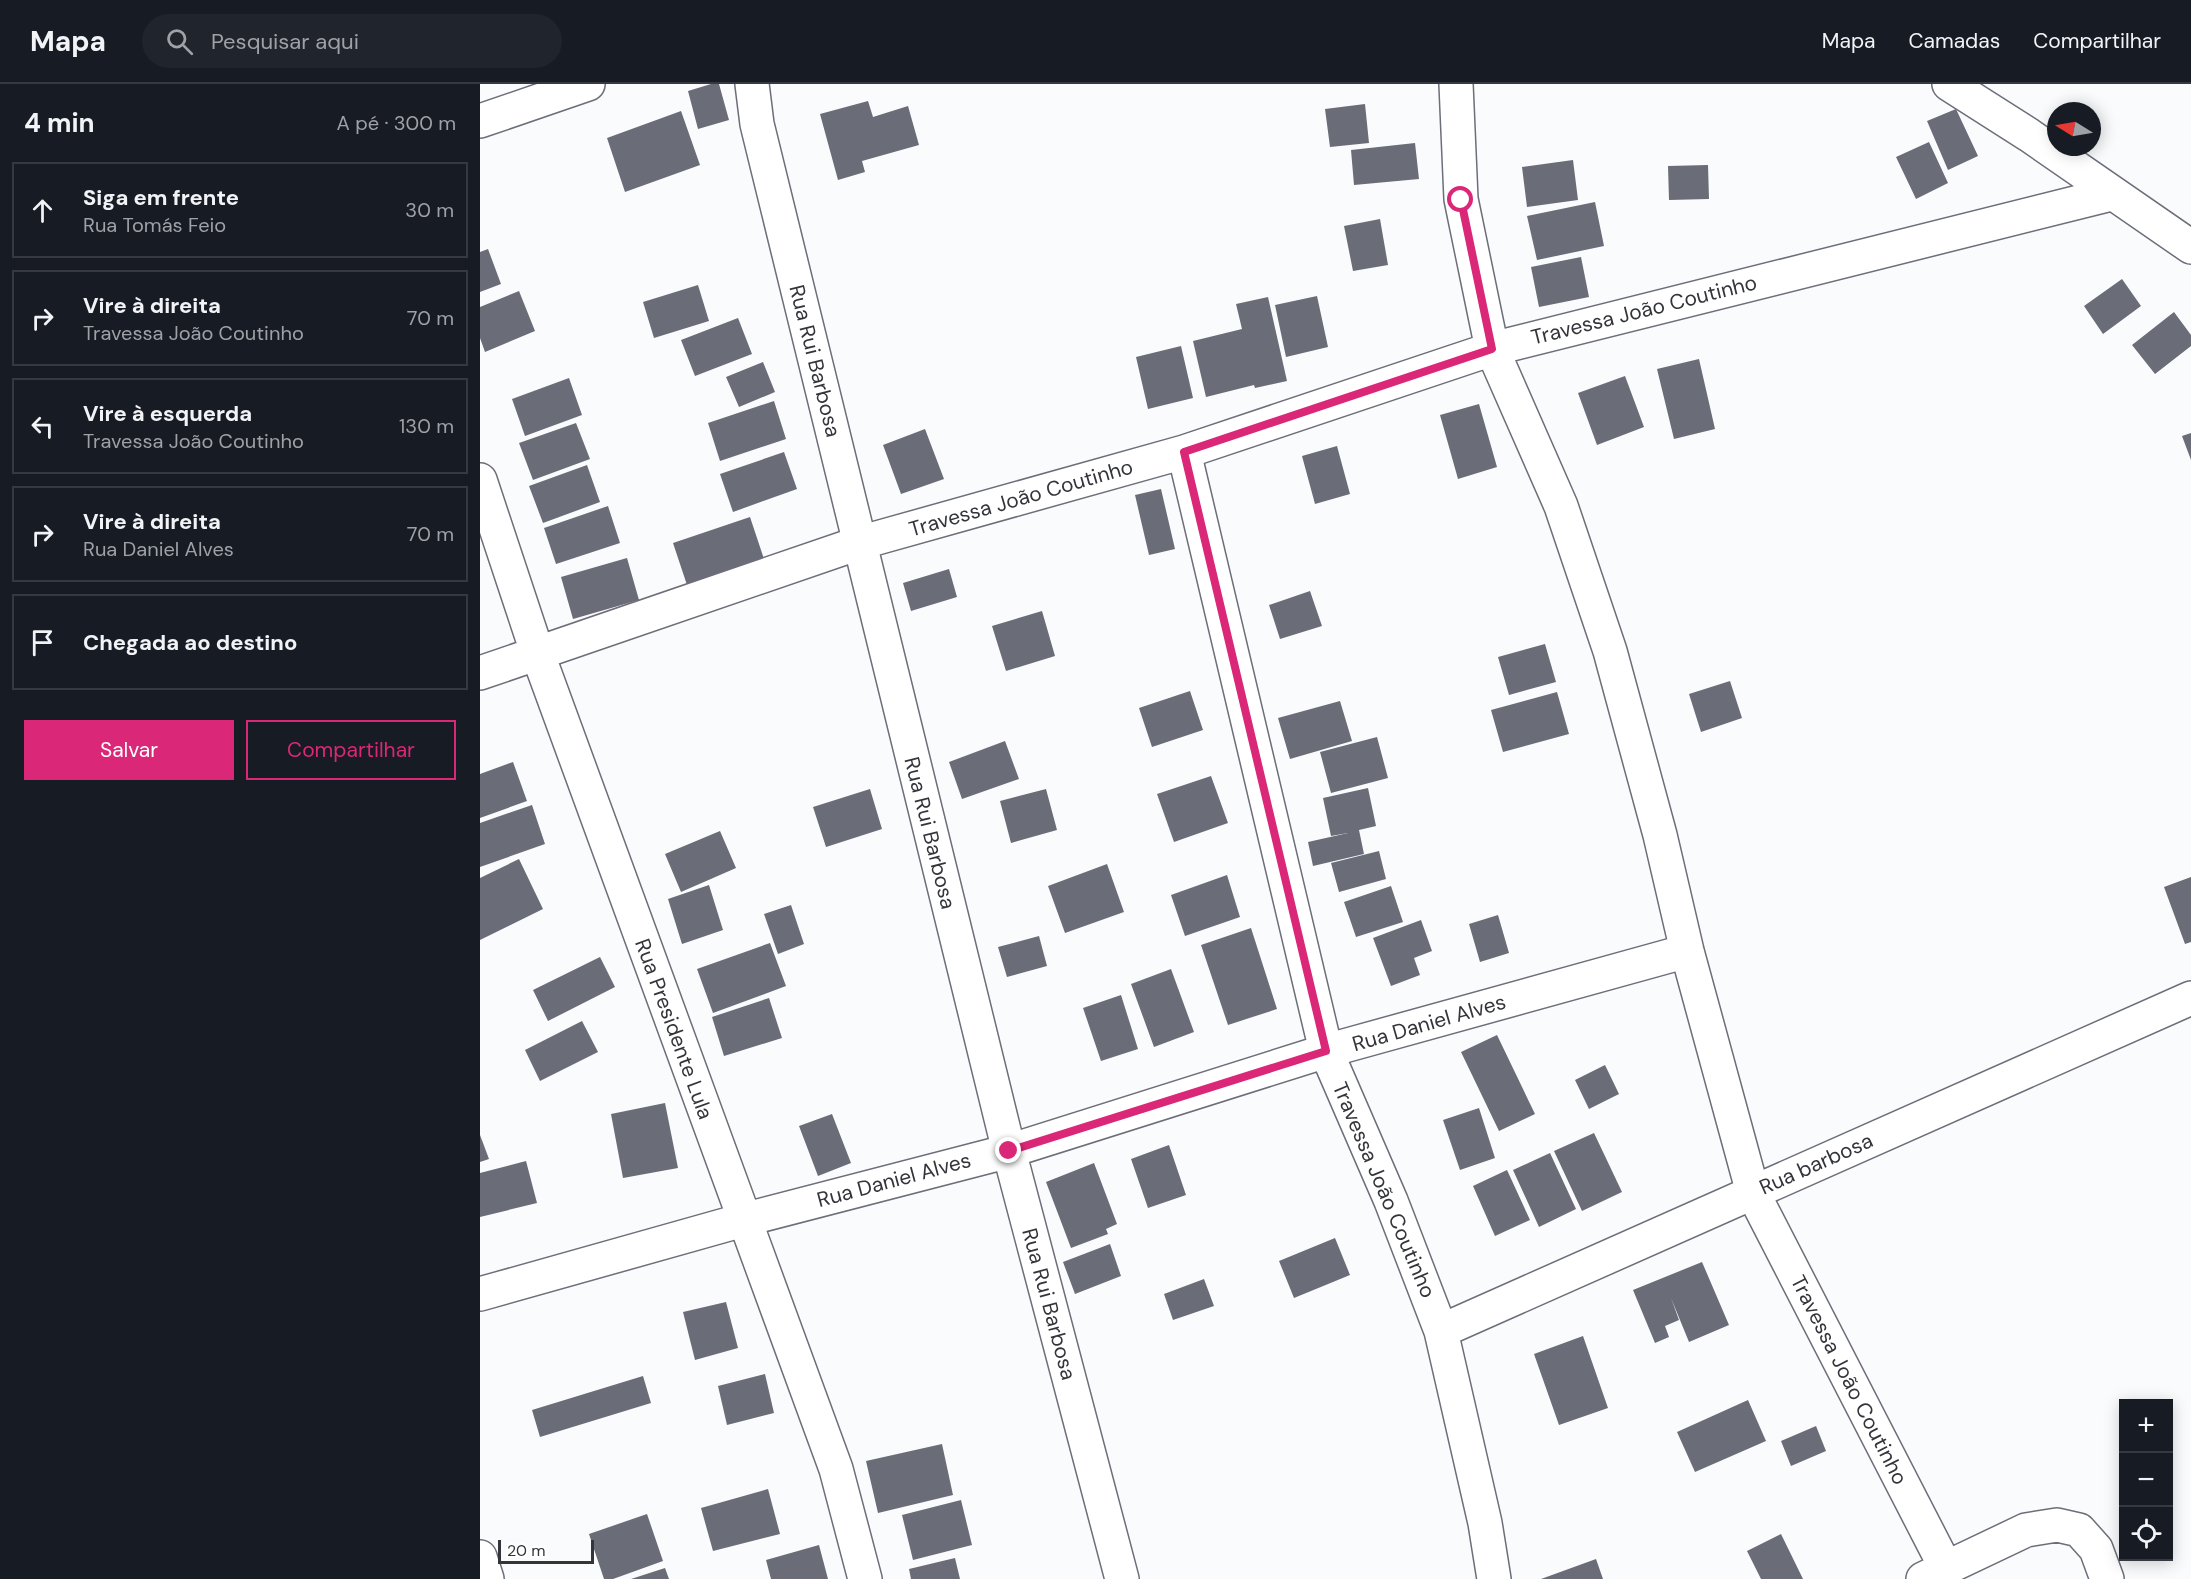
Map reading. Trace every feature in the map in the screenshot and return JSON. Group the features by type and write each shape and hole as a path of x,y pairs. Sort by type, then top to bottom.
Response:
{"street":[{"path":"480,121 588,84"},
{"name":"Rua Rui Barbosa","path":"752,84 757,124 1009,1151 1122,1579"},
{"name":"Travessa João Coutinho","path":"1456,84 1461,200 1492,349 1561,506 1610,651 1660,835 1687,951 1753,1193 1934,1574 2026,1530 2057,1526 2079,1530 2096,1549 2107,1579"},
{"path":"1949,84 2029,135 2111,194 2191,247"},
{"name":"Travessa João Coutinho","path":"480,673 859,543 1184,452 1492,349 2111,194"},
{"name":"Travessa João Coutinho","path":"1184,452 1326,1051 1391,1201 1441,1331 1485,1522 1494,1579"},
{"name":"Rua Presidente Lula","path":"480,480 537,652 836,1469 865,1579"},
{"name":"Rua Daniel Alves","path":"480,1293 744,1220 1009,1151 1326,1051 1687,951"},
{"name":"Rua barbosa","path":"1441,1331 2191,998"},
{"path":"480,1557 487,1579"}],"building":[{"path":"719,84 729,120 698,129 688,91"},
{"path":"868,101 873,117 908,106 919,145 862,161 865,172 838,180 820,114"},
{"path":"1365,104 1369,143 1330,147 1325,109"},
{"path":"1956,109 1978,156 1948,170 1927,121"},
{"path":"681,111 700,165 625,192 607,138"},
{"path":"1929,142 1948,183 1916,199 1896,157"},
{"path":"1415,143 1419,179 1354,185 1351,150"},
{"path":"1573,160 1578,200 1527,207 1522,167"},
{"path":"1708,165 1709,199 1669,200 1668,166"},
{"path":"1595,202 1604,246 1537,260 1527,216"},
{"path":"1380,219 1388,265 1353,271 1344,226"},
{"path":"488,249 501,284 480,292 480,252"},
{"path":"1581,257 1589,297 1539,307 1531,267"},
{"path":"2122,279 2141,306 2103,334 2084,306"},
{"path":"698,285 709,321 654,338 643,302"},
{"path":"519,291 535,331 485,352 480,338 480,307"},
{"path":"1317,296 1328,347 1286,357 1275,305"},
{"path":"1268,297 1287,381 1255,388 1254,385 1206,397 1193,341 1242,329 1236,304"},
{"path":"2174,312 2191,335 2191,346 2155,374 2132,345"},
{"path":"738,318 752,354 695,376 681,340"},
{"path":"1181,346 1193,398 1148,409 1136,357"},
{"path":"1699,359 1715,429 1674,439 1657,369"},
{"path":"763,362 775,392 739,407 726,377"},
{"path":"1625,376 1644,427 1597,445 1578,393"},
{"path":"569,378 582,415 525,436 512,399"},
{"path":"774,401 786,439 720,461 708,423"},
{"path":"1479,404 1497,467 1458,479 1440,415"},
{"path":"576,423 590,459 533,480 519,443"},
{"path":"925,429 944,479 901,494 883,445"},
{"path":"2191,433 2191,460 2182,436"},
{"path":"1337,446 1350,494 1315,504 1302,456"},
{"path":"784,452 797,489 733,512 720,474"},
{"path":"587,465 600,502 543,523 529,486"},
{"path":"1161,489 1175,549 1149,555 1135,495"},
{"path":"608,506 620,543 556,564 544,528"},
{"path":"750,517 765,562 688,588 673,543"},
{"path":"627,558 639,600 573,619 561,577"},
{"path":"949,569 957,597 911,611 903,583"},
{"path":"1310,591 1322,626 1280,639 1269,605"},
{"path":"1042,611 1055,656 1006,671 992,626"},
{"path":"1545,644 1556,682 1509,695 1498,657"},
{"path":"1730,681 1742,718 1701,732 1689,694"},
{"path":"1190,691 1203,730 1152,747 1139,708"},
{"path":"1557,692 1569,734 1503,752 1491,710"},
{"path":"1340,701 1352,741 1290,759 1278,718"},
{"path":"1377,737 1388,778 1331,793 1320,752"},
{"path":"1005,741 1019,779 962,799 949,762"},
{"path":"513,762 527,801 480,818 480,774"},
{"path":"1211,776 1228,823 1174,842 1157,794"},
{"path":"1368,788 1376,826 1359,830 1364,854 1313,866 1308,842 1348,833 1331,836 1323,798"},
{"path":"870,789 882,829 826,847 813,807"},
{"path":"1046,789 1057,830 1011,843 1000,801"},
{"path":"532,805 545,844 480,867 480,823"},
{"path":"720,831 736,868 681,892 665,854"},
{"path":"1379,851 1386,879 1339,892 1331,863"},
{"path":"519,859 543,909 480,940 480,878"},
{"path":"1107,864 1124,912 1065,933 1048,886"},
{"path":"1227,875 1240,917 1185,936 1171,895"},
{"path":"2191,877 2191,942 2185,944 2164,887"},
{"path":"709,885 723,930 682,944 668,899"},
{"path":"1391,886 1403,922 1356,937 1344,902"},
{"path":"791,905 804,944 778,954 764,914"},
{"path":"1498,915 1509,953 1480,962 1469,924"},
{"path":"1421,920 1432,951 1414,958 1420,975 1391,986 1373,938"},
{"path":"1251,928 1277,1009 1228,1025 1201,945"},
{"path":"1039,936 1047,966 1007,977 998,947"},
{"path":"770,943 786,986 713,1013 697,969"},
{"path":"600,957 615,987 548,1021 533,990"},
{"path":"1171,969 1194,1032 1154,1047 1131,984"},
{"path":"1121,995 1138,1049 1101,1061 1083,1008"},
{"path":"769,998 782,1038 724,1056 712,1017"},
{"path":"582,1021 598,1052 540,1081 525,1050"},
{"path":"1497,1035 1535,1114 1499,1131 1461,1052"},
{"path":"1605,1065 1619,1094 1589,1109 1575,1080"},
{"path":"665,1103 678,1168 623,1178 611,1114"},
{"path":"1479,1108 1495,1158 1460,1170 1443,1120"},
{"path":"832,1114 851,1163 818,1176 799,1126"},
{"path":"1594,1133 1622,1192 1582,1211 1554,1151"},
{"path":"480,1135 489,1159 480,1162"},
{"path":"1169,1145 1186,1195 1148,1208 1131,1159"},
{"path":"1550,1153 1576,1209 1539,1227 1513,1170"},
{"path":"526,1161 537,1203 480,1217 480,1173"},
{"path":"1094,1163 1117,1224 1106,1229 1108,1234 1071,1248 1046,1182"},
{"path":"1507,1170 1530,1220 1495,1236 1473,1186"},
{"path":"1335,1238 1350,1275 1294,1298 1279,1261"},
{"path":"1110,1244 1121,1276 1075,1294 1063,1262"},
{"path":"1702,1262 1729,1325 1689,1342 1671,1298 1679,1320 1665,1326 1669,1337 1655,1343 1633,1290"},
{"path":"1204,1279 1214,1306 1173,1320 1164,1294"},
{"path":"726,1302 738,1348 695,1360 683,1312"},
{"path":"1583,1336 1608,1408 1559,1425 1534,1354"},
{"path":"765,1374 774,1413 727,1425 718,1386"},
{"path":"643,1376 651,1403 540,1437 532,1410"},
{"path":"1748,1400 1766,1441 1695,1472 1677,1432"},
{"path":"1816,1426 1826,1451 1791,1466 1781,1441"},
{"path":"942,1444 953,1495 878,1513 866,1461"},
{"path":"768,1489 780,1534 713,1551 701,1508"},
{"path":"961,1500 972,1545 913,1560 902,1515"},
{"path":"647,1514 663,1561 613,1579 604,1579 589,1534"},
{"path":"1781,1534 1803,1579 1761,1579 1747,1551"},
{"path":"819,1545 828,1579 771,1579 766,1560"},
{"path":"955,1558 960,1579 911,1579 909,1569"},
{"path":"1596,1559 1603,1579 1541,1579"},
{"path":"665,1568 669,1579 631,1579"}],"route":[{"path":"1009,1151 1326,1051 1184,452 1492,349 1461,200"}]}
